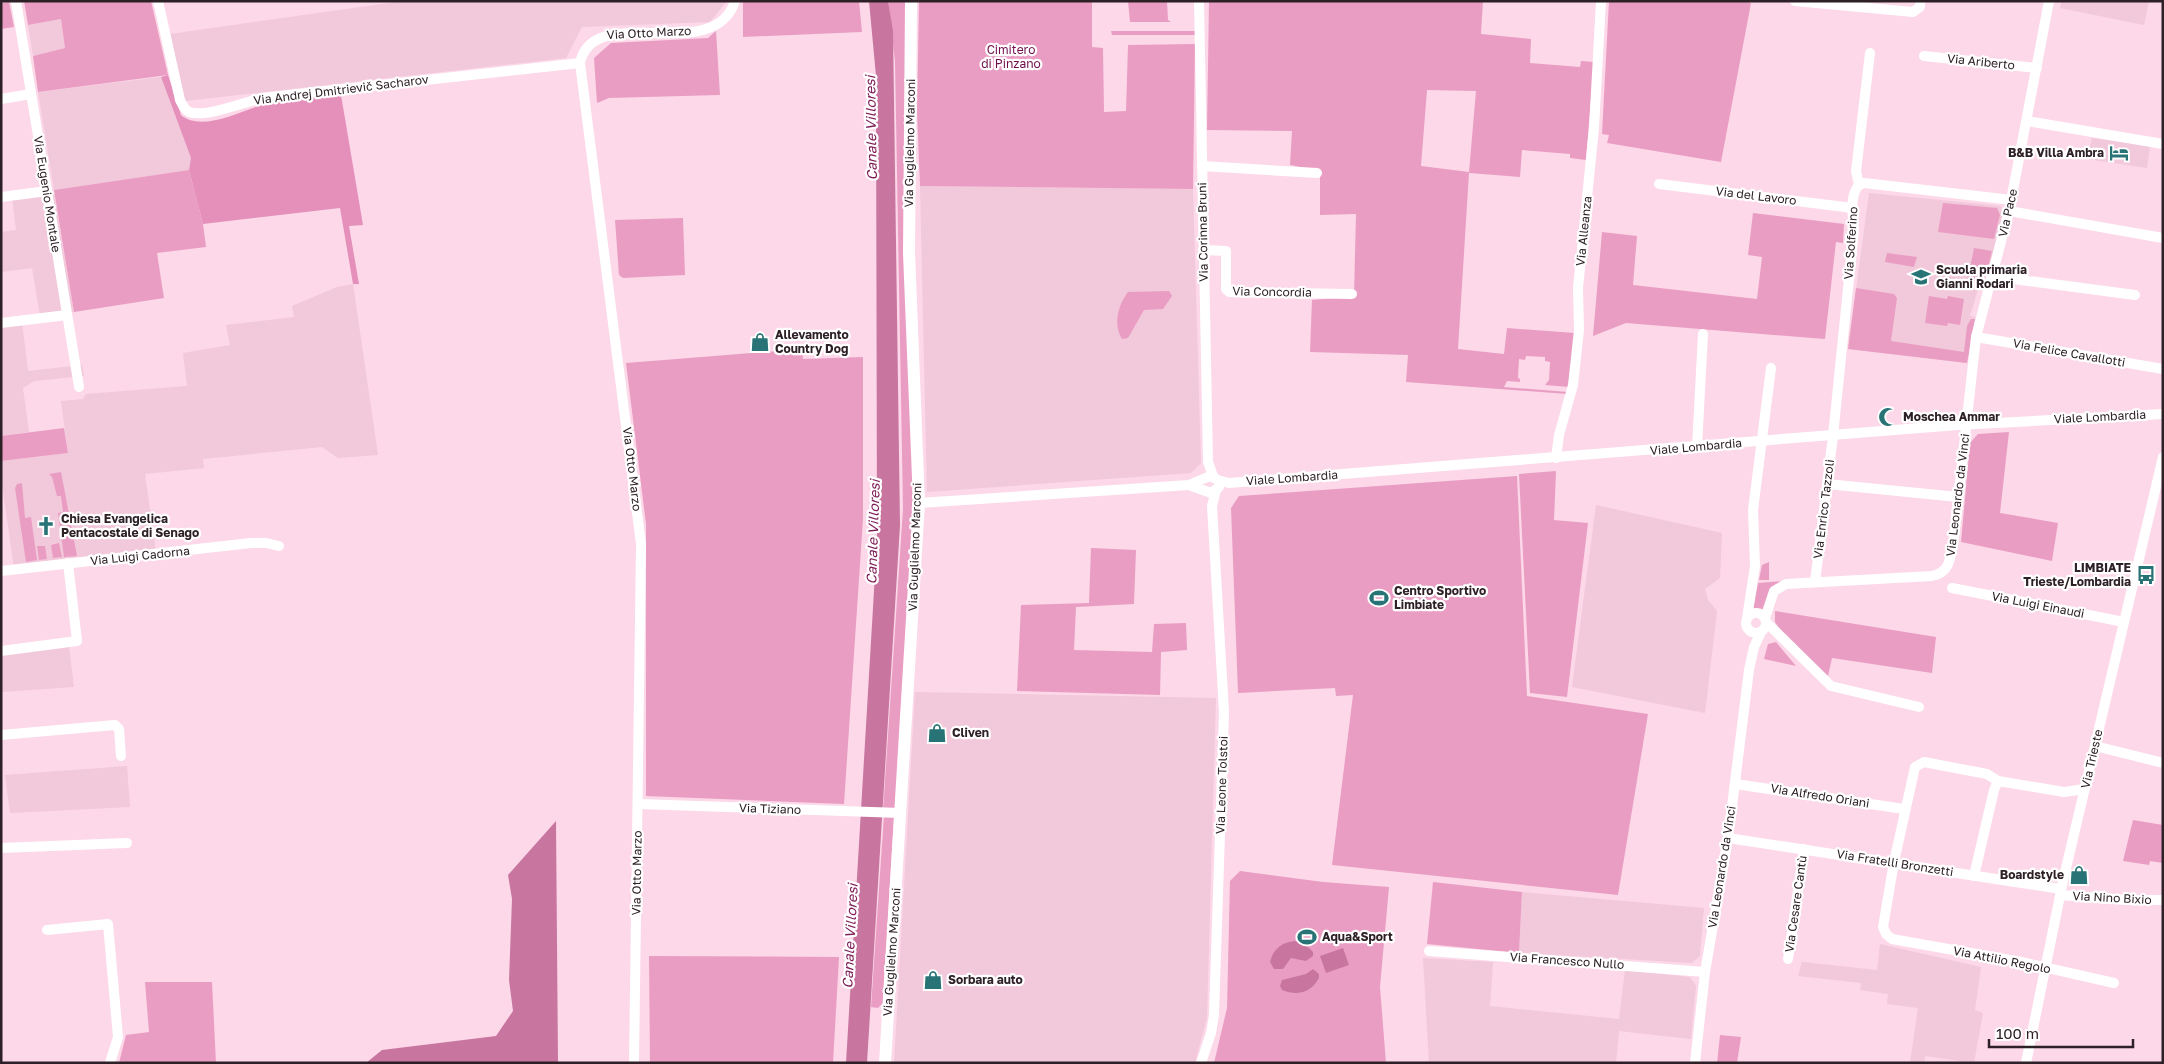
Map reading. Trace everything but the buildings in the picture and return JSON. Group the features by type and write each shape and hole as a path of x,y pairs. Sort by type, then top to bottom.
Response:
{"street":[{"name":"Via Eugenio Montale","path":"16,1 79,387"},
{"name":"Via Andrej Dmitrievič Sacharov","path":"158,1 180,100 184,108 195,113 224,109 262,98 580,63"},
{"name":"Via Otto Marzo","path":"634,1063 639,804 641,544 580,63 587,44 594,38 617,32 710,28 726,18 735,1"},
{"name":"Via Guglielmo Marconi","path":"885,1063 895,813 919,503 909,253 911,1"},
{"name":"Via Corinna Bruni","path":"1199,1 1203,250 1210,485"},
{"name":"Via Alleanza","path":"1556,458 1559,435 1573,385 1579,330 1578,288 1594,128 1601,1"},
{"path":"1795,1 1913,12 1920,7 1920,1"},
{"name":"Via Pace","path":"1966,424 1976,336 2012,200 2049,1"},
{"name":"Via Solferino","path":"1833,436 1854,230 1853,208 1855,191 1859,185 1856,171 1870,52"},
{"name":"Via Ariberto","path":"1924,56 2037,68"},
{"path":"1,99 31,94"},
{"path":"2027,121 2163,144"},
{"path":"1202,166 1317,173"},
{"path":"1859,185 1864,183 2012,200"},
{"name":"Via del Lavoro","path":"1659,184 1853,208"},
{"path":"1,197 47,191"},
{"path":"2009,211 2163,238"},
{"name":"Via Concordia","path":"1203,250 1226,251 1226,289 1229,292 1352,294"},
{"path":"1991,276 2135,295"},
{"path":"1,323 67,315"},
{"path":"1697,447 1703,334"},
{"name":"Via Felice Cavallotti","path":"1976,336 2163,369"},
{"name":"Via Leonardo da Vinci","path":"1749,670 1747,618 1756,556 1753,510 1771,368"},
{"name":"Viale Lombardia","path":"1210,485 1966,424 2163,414"},
{"name":"Via Leonardo da Vinci","path":"1695,1063 1705,972 1728,838 1749,670 1754,647 1764,626 1766,609 1776,588 1786,584 1932,576 1943,572 1949,564 1953,545 1966,424"},
{"name":"Via Enrico Tazzoli","path":"1814,582 1833,436"},
{"name":"Via Trieste","path":"2026,1063 2061,892 2163,458"},
{"path":"1827,484 1958,498"},
{"path":"919,503 1210,485"},
{"name":"Via Leone Tolstoi","path":"1202,1063 1212,1033 1214,1015 1224,712 1210,485"},
{"name":"Via Luigi Cadorna","path":"1,571 251,543 266,542 279,546"},
{"path":"1,650 77,641 68,564"},
{"name":"Via Luigi Einaudi","path":"1952,588 2124,622"},
{"path":"1747,618 1757,613 1764,626 1778,634 1831,686 1919,707"},
{"path":"1748,629 1754,632 1764,626"},
{"path":"1,735 115,725 118,729 121,756"},
{"path":"2095,746 2163,764"},
{"path":"1894,862 1904,809 1915,767 1922,762 1987,774 1998,780 2064,792 2085,789"},
{"path":"1974,876 1998,780"},
{"name":"Via Alfredo Oriani","path":"1735,784 1904,809"},
{"path":"2064,792 2081,806"},
{"name":"Via Tiziano","path":"639,804 895,813"},
{"name":"Via Fratelli Bronzetti","path":"1728,838 1894,862 2061,892"},
{"path":"1,848 127,843"},
{"name":"Via Cesare Cantù","path":"1788,959 1804,849"},
{"name":"Via Attilio Regolo","path":"1894,862 1883,927 1889,937 2114,983"},
{"name":"Via Nino Bixio","path":"2061,892 2126,900 2163,900"},
{"path":"48,930 108,924 118,1037 110,1063"},
{"name":"Via Francesco Nullo","path":"1429,951 1705,972"}],"shaded area":[{"path":"403,1 727,1 710,22 582,27 566,58 185,101 170,34"},
{"name":"Canale Villoresi","path":"869,1 888,1 893,31 900,525 867,1063 846,1063 877,540 876,76"},
{"path":"2062,1 2149,1 2144,25 2060,8"},
{"path":"61,19 65,48 33,56 28,25"},
{"path":"168,75 181,115 190,120 201,122 226,118 272,102 341,95 363,225 349,226 359,284 353,284 340,208 203,224 189,170 191,158 161,77"},
{"path":"161,77 191,158 189,170 54,190 38,92"},
{"name":"B&B Villa Ambra","path":"2092,138 2150,146 2147,168 2087,159"},
{"path":"920,186 1193,189 1201,463 1191,473 927,492"},
{"path":"54,192 74,312 40,316 32,268 1,272 1,232 16,230 12,197"},
{"name":"Scuola primaria Gianni Rodari","path":"1869,193 2001,206 2002,216 1988,271 1980,283 1970,316 1975,317 1967,363 1848,349"},
{"path":"353,284 378,455 338,458 322,447 203,459 204,468 145,474 156,552 14,568 1,477 1,461 68,453 61,401 83,399 86,394 187,386 183,353 230,345 226,325 294,317 292,306 337,287"},
{"path":"22,322 28,371 82,365 84,376 34,381 23,388 29,432 1,436 1,324"},
{"path":"1596,505 1722,533 1720,578 1705,589 1708,600 1717,611 1705,713 1572,687"},
{"path":"68,639 74,687 1,692 1,650"},
{"path":"915,692 1216,698 1207,1018 1195,1063 894,1063"},
{"path":"127,766 130,807 10,813 5,775"},
{"path":"556,821 558,1063 366,1063 382,1050 496,1036 513,1011 509,980 512,899 508,875"},
{"path":"1522,892 1704,908 1700,956 1692,963 1519,953"},
{"path":"1294,941 1304,943 1313,952 1313,956 1306,961 1291,958 1283,969 1274,969 1270,962 1275,950 1285,943"},
{"path":"1880,944 1981,967 1975,1010 1983,1013 1974,1063 1925,1056 1924,1063 1910,1063 1918,1008 1887,1004 1888,994 1860,990 1861,983 1798,976 1802,962 1877,970"},
{"path":"1343,948 1349,965 1326,973 1320,956"},
{"path":"1423,958 1493,962 1490,1006 1619,1019 1625,970 1690,977 1696,986 1691,1039 1619,1031 1616,1063 1429,1063"},
{"path":"1313,969 1319,974 1319,978 1308,990 1293,993 1282,990 1280,986 1282,980 1306,974"}],"green space":[{"path":"24,1 151,1 168,75 38,92 33,56 65,48 61,19 28,25"},
{"path":"743,1 859,1 862,32 743,37"},
{"path":"888,1 907,1 914,492 897,809 883,811 903,509 895,61"},
{"name":"Cimitero di Pinzano","path":"919,1 1092,1 1092,47 1103,48 1104,112 1126,111 1128,45 1195,44 1193,189 920,186 917,111"},
{"path":"1128,1 1167,1 1168,20 1171,22 1130,22"},
{"path":"1209,1 1483,1 1481,34 1531,39 1530,63 1580,67 1581,61 1594,62 1586,160 1570,158 1570,154 1522,150 1520,177 1469,173 1458,349 1504,354 1507,328 1575,333 1569,387 1545,385 1549,380 1550,362 1545,361 1545,357 1526,356 1525,360 1519,359 1518,378 1520,382 1507,381 1504,387 1568,392 1568,394 1406,382 1408,355 1310,352 1312,300 1354,296 1356,214 1320,215 1320,171 1290,165 1292,131 1207,130","holes":["1427,90 1476,91 1469,172 1421,166"]},
{"path":"1609,1 1743,1 1751,3 1721,162 1607,143 1609,135 1602,134"},
{"path":"9,2 14,27 1,29 1,3"},
{"path":"716,31 720,95 609,98 597,103 594,58 611,43 708,38"},
{"path":"1111,31 1196,31 1196,35 1112,35"},
{"path":"189,170 203,224 206,247 157,253 164,298 74,312 54,190"},
{"path":"1943,203 1997,208 2000,215 1994,239 1938,232"},
{"path":"1753,213 1844,224 1843,243 1836,242 1825,339 1626,323 1593,336 1602,232 1637,236 1633,285 1757,299 1762,257 1748,255"},
{"path":"683,218 685,275 623,278 619,275 615,220"},
{"path":"1974,248 1992,251 1987,271 1979,282 1968,280 1966,269 1970,268"},
{"path":"1887,253 1917,257 1914,267 1885,262"},
{"path":"1856,288 1894,294 1897,298 1891,341 1964,352 1967,326 1971,319 1975,319 1967,363 1848,349"},
{"path":"1169,291 1172,296 1163,309 1144,310 1128,338 1122,339 1117,321 1119,309 1128,292"},
{"path":"1929,296 1947,299 1948,296 1964,299 1960,325 1948,323 1947,326 1925,323"},
{"path":"778,351 779,355 802,351 803,359 863,357 863,519 844,804 646,796 646,524 626,363"},
{"path":"64,428 68,453 1,461 1,436"},
{"path":"2009,432 2000,513 2058,523 2052,561 1961,542 1970,443 1978,434"},
{"path":"1556,471 1554,520 1588,523 1567,697 1530,693 1519,474"},
{"path":"61,472 77,556 64,557 58,513 63,512 61,496 57,496 52,477 49,474"},
{"name":"Centro Sportivo Limbiate","path":"1517,476 1527,696 1648,714 1618,895 1332,865 1353,695 1336,696 1335,688 1238,693 1231,508 1239,496"},
{"path":"22,483 25,518 31,517 37,560 26,562 15,488 17,484"},
{"path":"59,543 62,557 53,558 51,545"},
{"path":"37,546 45,546 47,559 39,560"},
{"path":"1091,548 1136,550 1134,604 1076,607 1074,650 1152,652 1154,624 1186,623 1187,650 1161,652 1160,695 1017,691 1021,605 1089,603"},
{"path":"1769,562 1769,580 1759,580 1762,565"},
{"path":"1785,581 1775,585 1765,611 1753,609 1758,583"},
{"path":"1775,611 1936,637 1932,673 1832,658 1828,676 1781,631 1775,622"},
{"path":"1776,642 1796,666 1764,659 1768,644"},
{"path":"884,815 894,817 883,1003 878,1008 871,1007"},
{"path":"2133,820 2163,825 2163,863 2150,861 2149,865 2123,861"},
{"name":"Aqua&Sport","path":"1240,871 1323,882 1389,887 1380,987 1386,1063 1214,1063 1227,1008 1230,881"},
{"path":"1433,882 1522,892 1519,953 1427,944"},
{"path":"649,956 839,957 833,1063 650,1063"},
{"path":"145,982 212,982 216,1063 119,1063 126,1035 149,1032"},
{"path":"1720,1035 1741,1037 1737,1063 1717,1063"}],"place":[{"name":"B&B Villa Ambra","path":"2119,153"},
{"name":"Scuola primaria Gianni Rodari","path":"1921,277"},
{"name":"Allevamento Country Dog","path":"760,342"},
{"name":"Moschea Ammar","path":"1888,417"},
{"name":"Chiesa Evangelica Pentacostale di Senago","path":"46,526"},
{"name":"LIMBIATE Trieste/Lombardia","path":"2146,575"},
{"name":"Centro Sportivo Limbiate","path":"1379,598"},
{"name":"Cliven","path":"937,733"},
{"name":"Boardstyle","path":"2079,875"},
{"name":"Aqua&Sport","path":"1307,937"},
{"name":"Sorbara auto","path":"933,980"}]}
